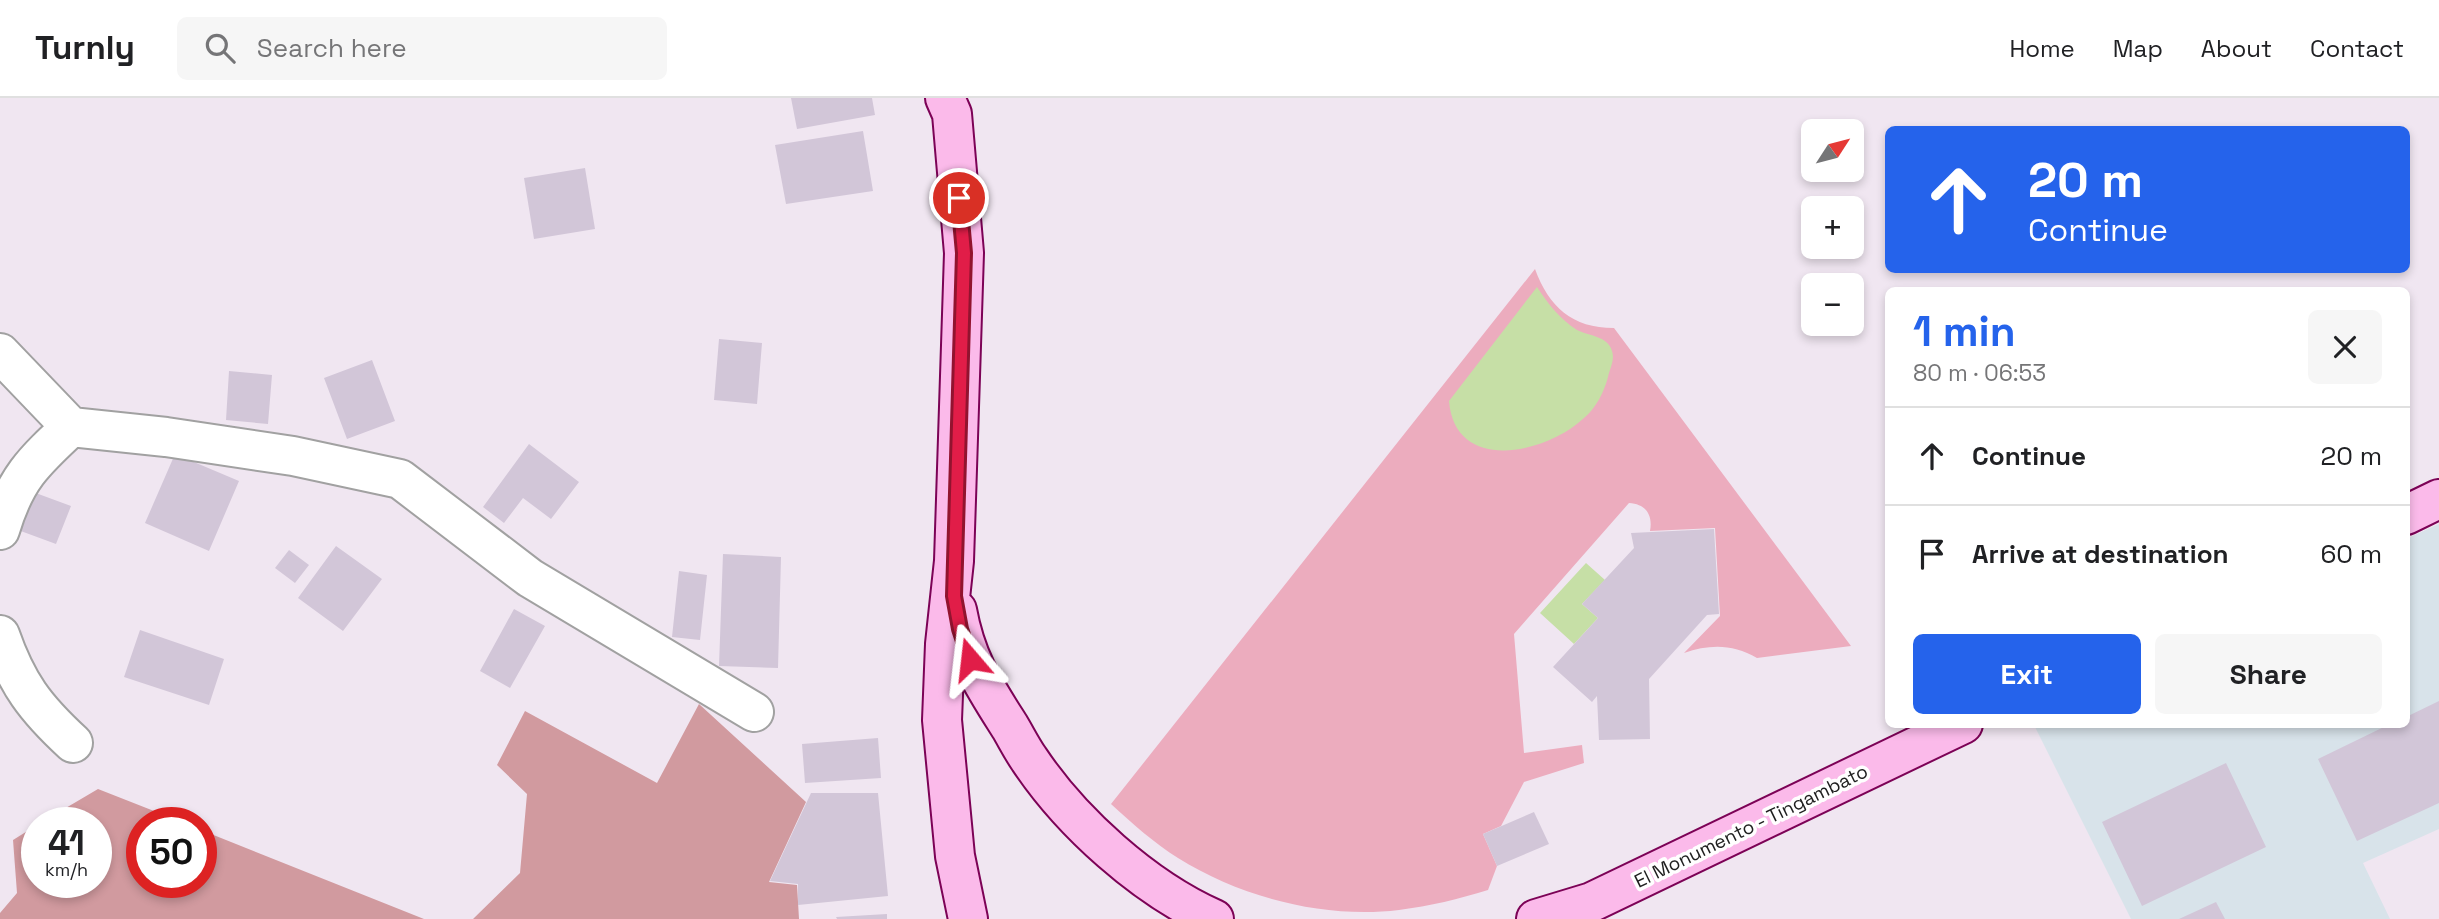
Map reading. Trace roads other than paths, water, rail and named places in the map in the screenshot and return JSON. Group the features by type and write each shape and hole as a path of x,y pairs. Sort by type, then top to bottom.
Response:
{"main road":[{"path":"945,98 951,114 964,253 954,561 954,596 960,629 983,687 1029,760 1082,823 1142,876 1175,899 1214,919"},
{"path":"2410,512 2439,499"},
{"path":"954,561 945,644 942,720 955,856 968,919"},
{"name":"El Monumento - Tingambato","path":"1536,919 1586,910 1955,728"}],"street":[{"path":"0,354 71,427 166,437 293,456 400,480 530,578 754,712"},
{"path":"0,530 17,487 33,462 71,427"},
{"path":"0,635 10,663 26,694 48,720 73,743"}]}
